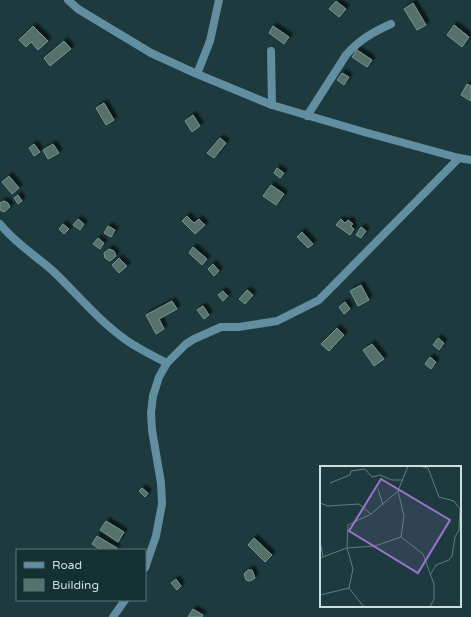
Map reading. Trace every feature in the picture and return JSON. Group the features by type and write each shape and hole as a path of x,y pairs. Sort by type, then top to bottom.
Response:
{"street":[{"path":"68,0 78,9 151,53 272,105 459,158 471,160"},
{"path":"197,74 210,41 219,0"},
{"path":"308,116 346,55 352,48 368,35 391,24"},
{"path":"271,51 272,105"},
{"path":"146,565 156,536 162,504 161,483 152,430 151,413 153,396 159,377 166,363 186,344 221,327 239,327 277,321 320,300 459,158"},
{"path":"0,224 23,248 41,261 60,278 111,328 126,340 166,363"},
{"path":"113,617 124,601"}],"building":[{"path":"336,1 346,9 339,17 329,9"},
{"path":"413,3 426,25 417,30 404,9"},
{"path":"454,25 469,37 462,47 447,35"},
{"path":"33,26 48,41 38,50 31,42 26,47 19,40"},
{"path":"273,26 289,37 284,44 269,33"},
{"path":"64,41 71,49 50,66 44,58"},
{"path":"357,50 372,60 367,67 352,57"},
{"path":"342,73 349,77 344,85 337,80"},
{"path":"467,84 471,86 471,101 461,95"},
{"path":"104,103 114,120 106,125 96,108"},
{"path":"193,115 200,126 192,132 185,121"},
{"path":"220,138 226,143 214,158 207,153"},
{"path":"34,144 40,152 34,156 29,148"},
{"path":"53,144 59,153 48,159 43,150"},
{"path":"277,168 284,173 280,178 274,173"},
{"path":"9,176 19,188 12,194 2,182"},
{"path":"271,185 284,194 276,205 263,196"},
{"path":"18,195 22,201 18,204 14,198"},
{"path":"4,201 8,203 10,207 4,212 0,210 0,203"},
{"path":"187,216 194,223 199,219 205,225 195,234 182,221"},
{"path":"78,219 84,224 80,230 73,225"},
{"path":"341,219 345,223 348,220 353,224 351,226 354,229 350,235 336,225"},
{"path":"63,224 69,229 64,234 59,229"},
{"path":"108,226 115,230 111,237 104,233"},
{"path":"361,227 366,231 361,238 356,235"},
{"path":"302,232 313,244 308,248 297,237"},
{"path":"98,238 104,243 100,249 93,244"},
{"path":"193,247 207,259 202,265 189,253"},
{"path":"109,249 114,251 116,256 110,261 105,258 104,253"},
{"path":"119,258 127,266 119,273 112,265"},
{"path":"213,264 219,271 214,276 208,269"},
{"path":"361,285 369,300 358,306 350,291"},
{"path":"247,290 253,295 245,304 239,299"},
{"path":"223,291 228,296 223,301 218,295"},
{"path":"172,301 177,309 159,319 164,329 156,334 146,315"},
{"path":"345,302 350,309 344,314 339,307"},
{"path":"203,306 209,315 204,319 197,310"},
{"path":"337,328 344,335 329,351 321,344"},
{"path":"438,338 444,343 439,350 433,345"},
{"path":"372,344 384,359 374,366 363,350"},
{"path":"430,357 436,362 431,369 425,364"},
{"path":"142,488 148,493 145,497 139,491"},
{"path":"106,521 124,532 118,542 100,530"},
{"path":"97,536 117,548 100,549 92,544"},
{"path":"254,538 272,555 265,562 248,545"},
{"path":"248,570 252,570 255,578 250,581 246,580 244,574"},
{"path":"176,579 181,586 177,590 171,583"},
{"path":"193,609 203,615 202,617 188,617"}]}
